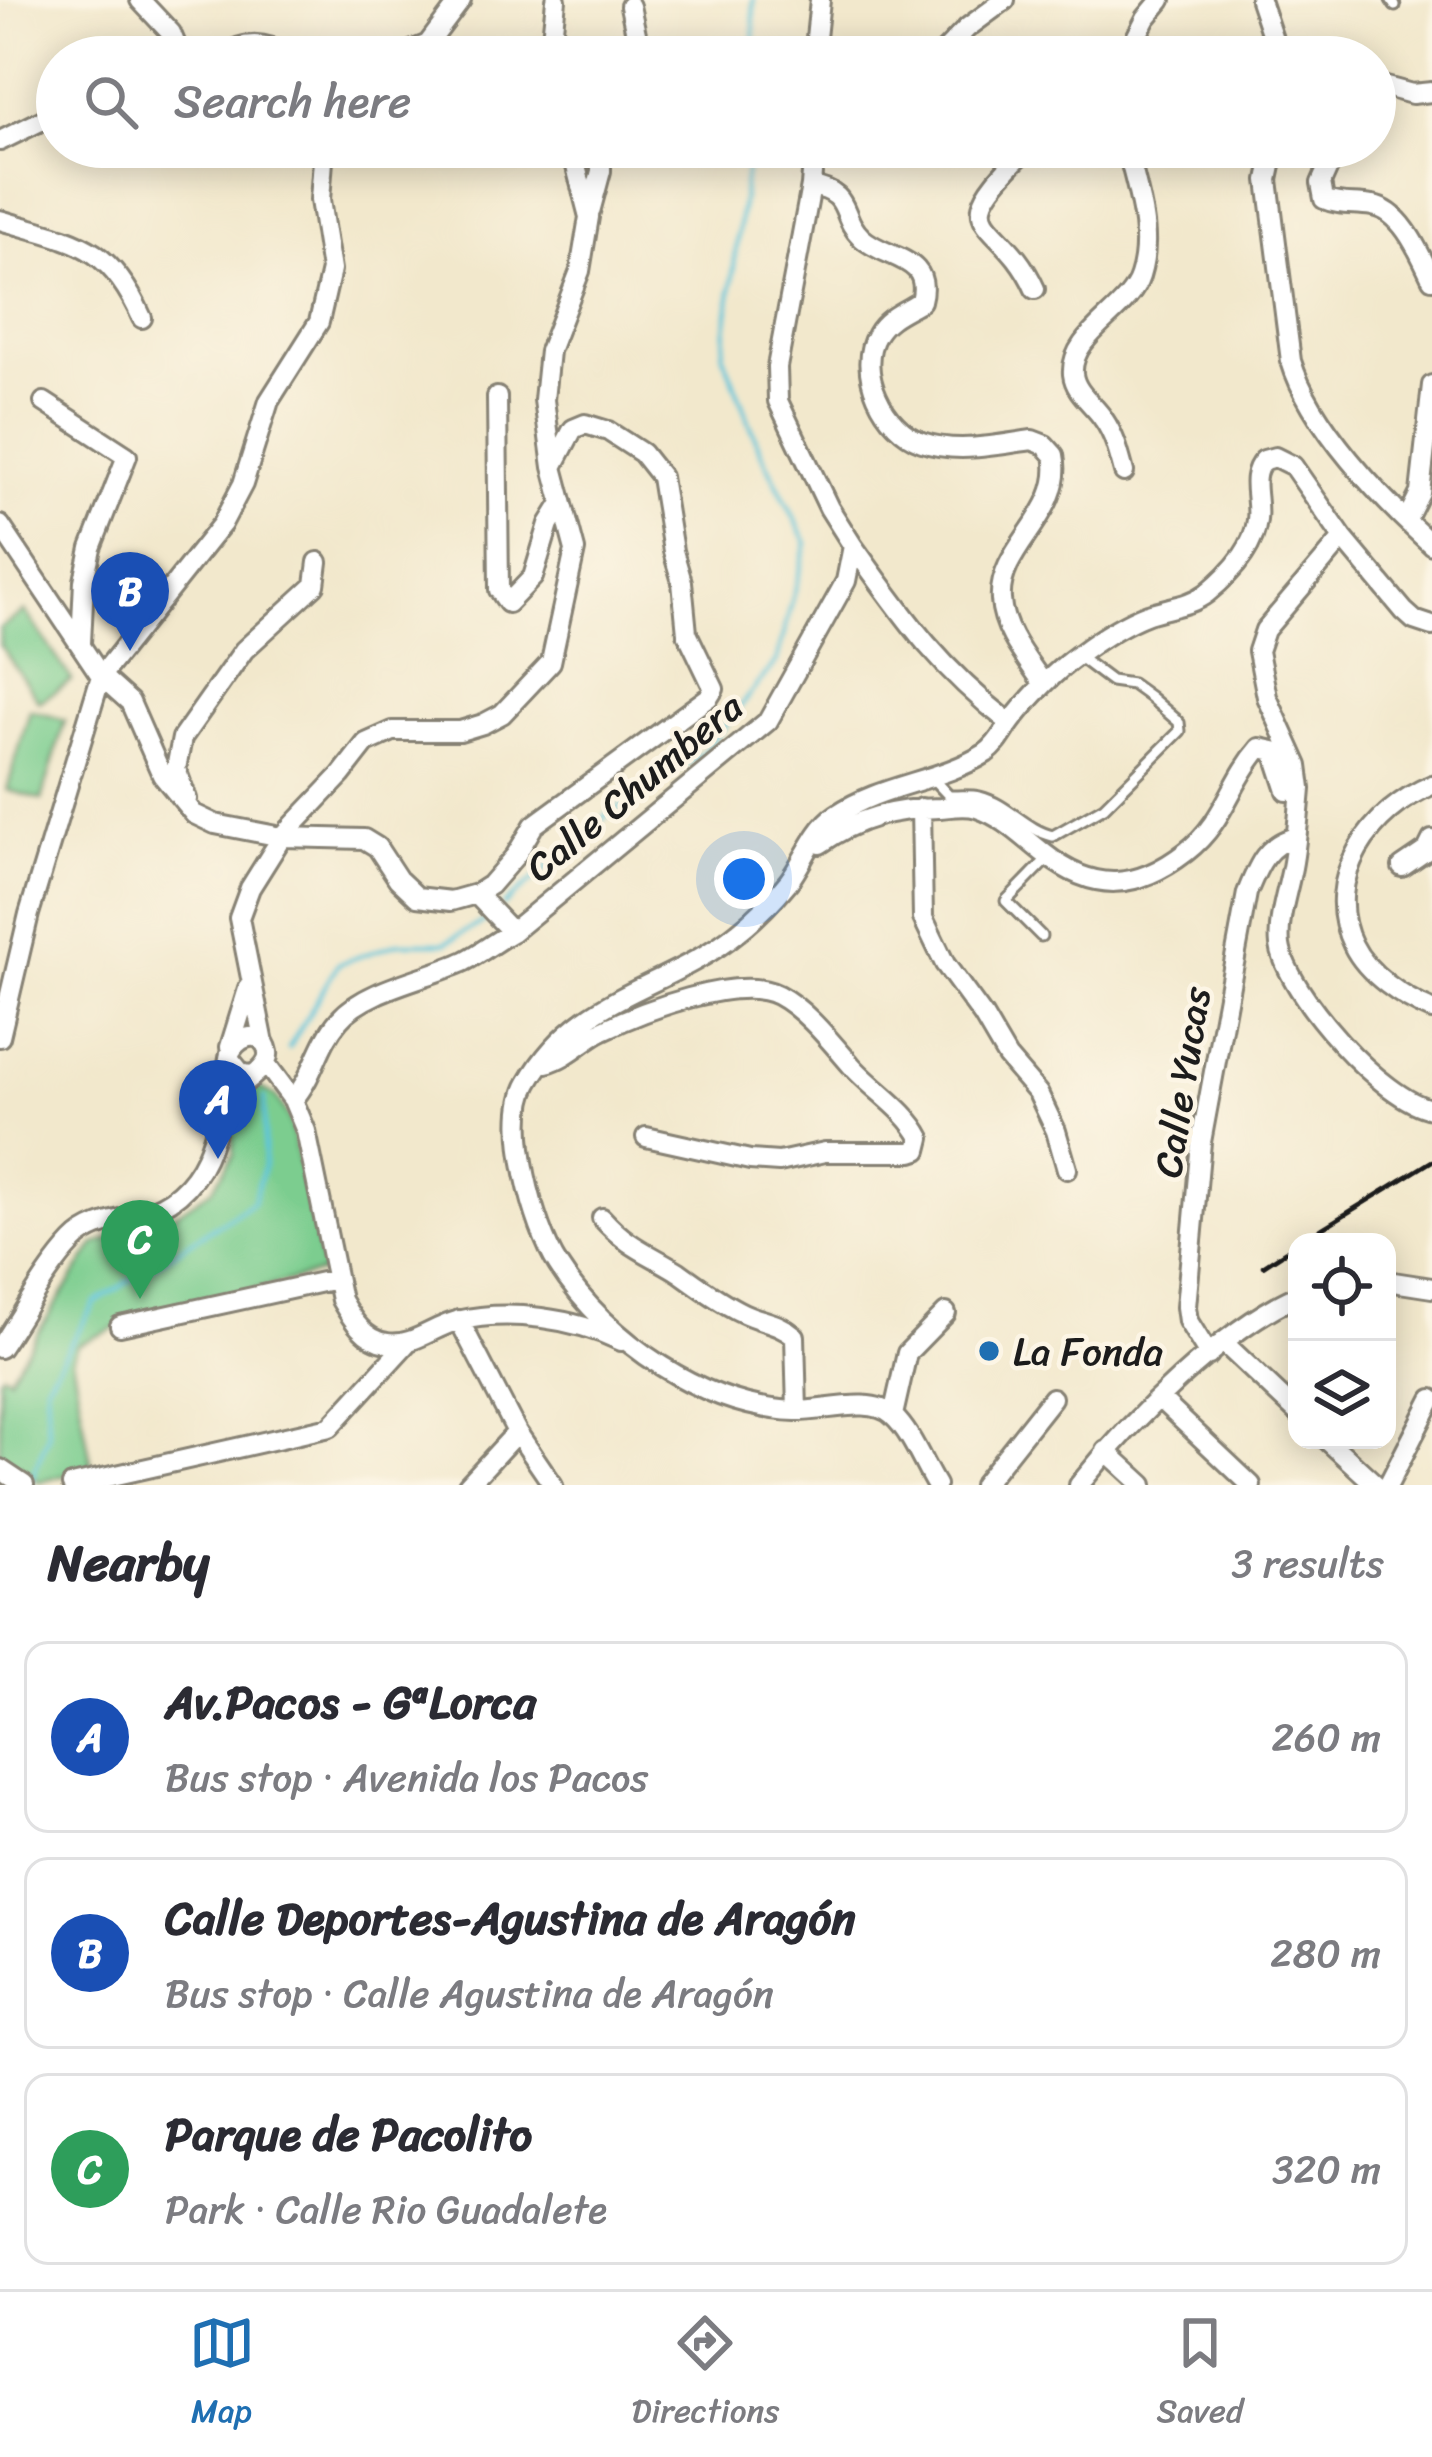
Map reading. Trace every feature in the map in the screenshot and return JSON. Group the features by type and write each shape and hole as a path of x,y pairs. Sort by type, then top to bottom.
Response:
{"street":[{"path":"140,0 172,36"},
{"path":"434,36 460,0"},
{"path":"552,36 556,0"},
{"path":"816,36 820,0"},
{"path":"959,36 1005,0"},
{"path":"1139,36 1161,0"},
{"path":"1260,0 1272,36"},
{"path":"630,6 636,36"},
{"path":"1396,89 1432,92"},
{"path":"0,141 36,123"},
{"path":"0,1037 47,851 101,676 222,524 243,484 269,401 319,322 332,270 320,200 322,168"},
{"path":"578,168 589,217"},
{"path":"223,1101 260,1070 269,1054 250,985 239,918 250,888 282,837 366,742 393,731 460,731 483,724 502,714 550,662 575,550 553,467 544,400 549,351 580,271 601,168"},
{"path":"813,168 777,367 778,401 829,508 922,644 1010,723"},
{"path":"1007,168 983,197 982,212 986,226 1021,260 1035,289"},
{"path":"1124,472 1115,440 1079,390 1073,370 1076,357 1139,281 1144,260 1143,212 1131,168"},
{"path":"1270,168 1291,361 1299,388 1314,415 1432,545"},
{"path":"1328,168 1321,183 1324,199 1381,207 1391,213 1432,279"},
{"path":"580,175 601,171"},
{"path":"812,186 840,196 857,233 868,243 902,257 923,278 921,301 888,320 874,338 870,370 875,390 898,429 917,441 947,449 1032,440 1054,454 1055,482 1045,509 1001,583 1000,602 1006,623 1043,683"},
{"path":"0,220 62,236 94,251 118,272 142,318"},
{"path":"1407,519 1420,493 1432,385"},
{"path":"497,397 500,590 508,603 533,577 549,524 562,502"},
{"path":"44,402 127,456 92,548 84,581 81,644"},
{"name":"Calle Chumbera","path":"282,837 364,839 377,847 417,897 451,901 476,894 490,885 534,825 712,694 713,684 687,633 661,477 642,452 608,431 585,424 573,429 553,467"},
{"path":"630,1345 557,1265 528,1184 520,1108 525,1087 592,1013 633,988 683,968 738,932 788,881 832,817 882,792 931,778 983,754 997,744 1043,683 1077,655 1142,616 1192,602 1230,570 1253,538 1258,519 1256,472 1264,460 1275,458 1293,466 1343,538 1404,611 1432,626"},
{"path":"0,525 101,676 130,703 162,776 194,814 215,824 282,837"},
{"path":"1343,538 1265,630 1258,651 1267,697 1298,766 1301,789 1280,935 1287,966 1319,1017 1347,1050 1403,1098 1432,1109"},
{"name":"Calle Chumbera","path":"293,1100 308,1083 324,1042 341,1016 392,988 465,961 512,932 768,721 839,596 852,566 853,546"},
{"path":"194,814 176,769 182,738 244,650 315,585 318,562"},
{"path":"806,854 842,829 877,813 973,806 1010,824 1048,858 1095,883 1125,883 1158,871 1212,828 1260,748 1274,751 1287,791 1301,789"},
{"path":"1432,784 1384,814 1361,843 1346,874 1344,908 1353,945 1376,972 1407,999 1432,1010"},
{"path":"921,808 923,918 945,964 1007,1057 1038,1093 1067,1169"},
{"name":"Calle Yucas","path":"1216,1348 1188,1322 1186,1306 1201,1142 1247,893 1262,858 1280,841 1296,837"},
{"path":"1402,867 1427,850 1432,839"},
{"path":"476,894 512,932"},
{"path":"1240,934 1280,935"},
{"path":"0,1348 74,1241 96,1226 160,1208 185,1192 201,1172 212,1147 230,1053 250,985"},
{"path":"541,1064 658,1006 760,990 777,995 802,1014 921,1138 918,1150 911,1152 825,1152 779,1162 646,1137"},
{"path":"264,1043 253,1036 240,1038 230,1053 233,1068 260,1070 293,1100 306,1131 336,1279 353,1322 372,1339 407,1343"},
{"path":"602,1218 642,1254 749,1316 782,1325 795,1336 797,1411"},
{"path":"120,1326 336,1279"},
{"path":"1396,1283 1432,1288"},
{"path":"1079,1485 1106,1451 1216,1348 1268,1309 1288,1300"},
{"path":"893,1415 908,1353 946,1313"},
{"path":"72,1485 330,1427 407,1343 459,1321 488,1317 579,1324 630,1345 721,1397 747,1405 797,1411 876,1406 893,1415 936,1485"},
{"path":"459,1321 517,1432 553,1485"},
{"path":"1216,1348 1288,1405"},
{"path":"983,1485 1052,1398"},
{"path":"1388,1485 1432,1399"},
{"path":"1161,1400 1251,1485"},
{"path":"468,1485 517,1432"},
{"path":"1338,1449 1376,1485"},
{"path":"1106,1451 1143,1485"},
{"path":"0,1469 24,1485"}],"lane":[{"path":"931,778 949,796 979,797 1053,836 1104,807 1180,731 1179,722 1132,684 1111,681 1077,655"},
{"path":"1041,937 1006,901 1048,858"}],"green space":[{"path":"25,611 72,680 39,702 0,645 0,628"},
{"path":"30,710 65,720 42,800 7,790"},
{"path":"256,1086 275,1096 289,1118 323,1272 120,1326 77,1345 72,1359 92,1468 40,1482 0,1455 0,1378 3,1373 9,1377 95,1244 165,1221 212,1189 234,1154 232,1134 238,1108"}],"waterway":[{"path":"753,0 754,36"},
{"path":"504,905 606,816 703,753 777,660 807,543 760,450 723,354 746,168"},
{"path":"289,1048 338,964 398,943 445,943 485,921"},
{"path":"29,1485 48,1436 46,1384 95,1303 253,1202 264,1164 264,1098"}],"railway":[{"path":"1315,1233 1432,1161"},
{"path":"1263,1266 1288,1250"}],"place":[{"name":"Calle Deportes-Agustina de Aragón","path":"130,651"},
{"name":"Av.Pacos - GªLorca","path":"218,1159"},
{"name":"Parque de Pacolito","path":"140,1299"},
{"name":"La Fonda","path":"989,1351"}]}
